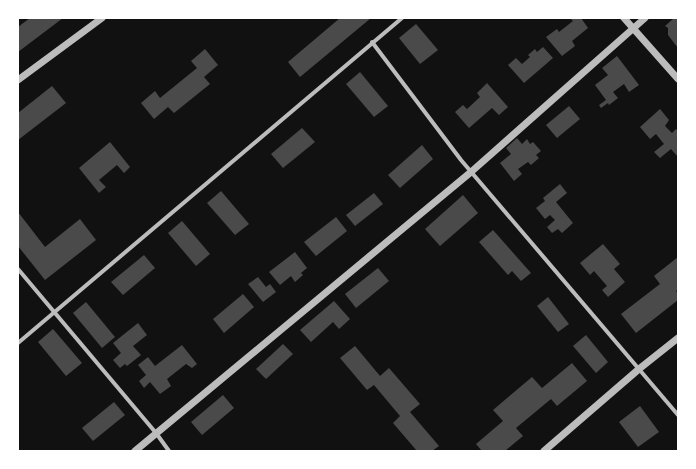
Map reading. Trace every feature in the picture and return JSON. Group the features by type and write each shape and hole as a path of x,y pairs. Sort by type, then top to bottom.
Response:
{"street":[{"path":"18,80 102,18"},
{"path":"18,343 402,18"},
{"path":"624,18 678,79"},
{"path":"135,451 471,172 645,18"},
{"path":"372,42 461,160 678,415"},
{"path":"18,269 156,433 169,451"},
{"path":"544,451 639,369 678,338"}],"building":[{"path":"30,18 63,18 18,52 18,27"},
{"path":"340,18 371,18 300,77 288,62"},
{"path":"570,18 581,18 588,28 572,41 575,46 562,56 546,37 557,29 559,32 573,21"},
{"path":"674,18 678,18 678,48 668,35 668,28 665,26"},
{"path":"416,24 438,50 420,64 399,38"},
{"path":"543,47 553,58 524,83 508,65 516,58 522,64 530,57 528,55 535,49 537,52"},
{"path":"205,49 218,65 204,77 210,84 174,113 168,107 154,119 141,103 155,91 160,98 197,68 191,61"},
{"path":"617,56 639,85 629,92 624,84 613,92 618,98 609,105 608,103 601,108 599,105 606,100 595,85 608,75 602,68"},
{"path":"360,72 388,106 374,117 346,84"},
{"path":"487,83 508,107 499,115 492,108 469,128 455,112 463,105 467,109 480,97 477,93"},
{"path":"52,86 66,103 18,140 18,113"},
{"path":"569,106 580,119 557,138 546,125"},
{"path":"660,109 669,120 665,126 672,133 676,129 678,131 678,157 671,149 660,158 654,152 664,144 656,134 650,139 640,127"},
{"path":"302,128 315,142 283,168 271,154"},
{"path":"517,138 522,144 527,139 530,144 533,142 541,151 536,155 539,158 531,165 528,162 518,169 522,174 514,181 500,163 511,154 506,148"},
{"path":"110,142 130,167 124,173 117,165 99,180 106,187 99,193 79,168"},
{"path":"422,145 433,159 400,188 388,175"},
{"path":"560,184 567,193 556,202 573,223 562,233 558,229 552,233 547,227 555,220 550,215 545,219 536,208 545,201 543,198"},
{"path":"221,191 249,224 235,235 207,203"},
{"path":"374,193 383,204 355,226 346,215"},
{"path":"463,195 478,213 440,246 425,229"},
{"path":"18,212 45,247 80,219 96,240 45,280 18,246"},
{"path":"336,217 347,231 316,256 304,242"},
{"path":"182,221 210,254 196,266 168,233"},
{"path":"493,230 531,273 521,281 512,271 508,275 479,242"},
{"path":"603,244 620,264 614,269 625,282 608,297 602,290 607,286 594,271 590,275 580,263"},
{"path":"295,252 307,268 301,273 303,275 295,282 291,276 280,285 269,272"},
{"path":"144,255 155,268 123,295 111,282"},
{"path":"678,257 678,289 676,291 678,293 678,300 636,333 621,314 660,284 654,276"},
{"path":"378,268 389,281 356,308 345,294"},
{"path":"258,277 266,287 270,284 276,292 263,302 248,284"},
{"path":"243,294 254,307 224,333 213,319"},
{"path":"548,297 569,324 558,332 537,306"},
{"path":"334,301 350,319 339,329 333,322 311,342 300,330"},
{"path":"86,302 115,337 102,348 73,313"},
{"path":"138,323 147,335 133,346 141,355 127,366 125,364 120,368 113,360 121,353 113,343"},
{"path":"53,329 82,363 66,376 38,342"},
{"path":"586,335 608,362 596,373 573,346"},
{"path":"283,344 293,354 266,379 256,369"},
{"path":"182,345 197,364 192,368 186,364 167,379 171,386 160,394 150,382 144,388 139,381 146,375 138,365 148,357 155,366"},
{"path":"355,346 380,376 389,368 420,404 410,412 439,446 432,451 417,451 393,423 400,416 374,385 367,390 340,358"},
{"path":"572,363 587,381 557,406 551,399 516,428 523,436 505,451 482,451 476,444 503,421 493,410 532,377 542,388"},
{"path":"223,395 234,408 202,435 191,422"},
{"path":"114,402 125,415 93,441 82,428"},
{"path":"640,406 659,432 638,447 619,422"}]}
